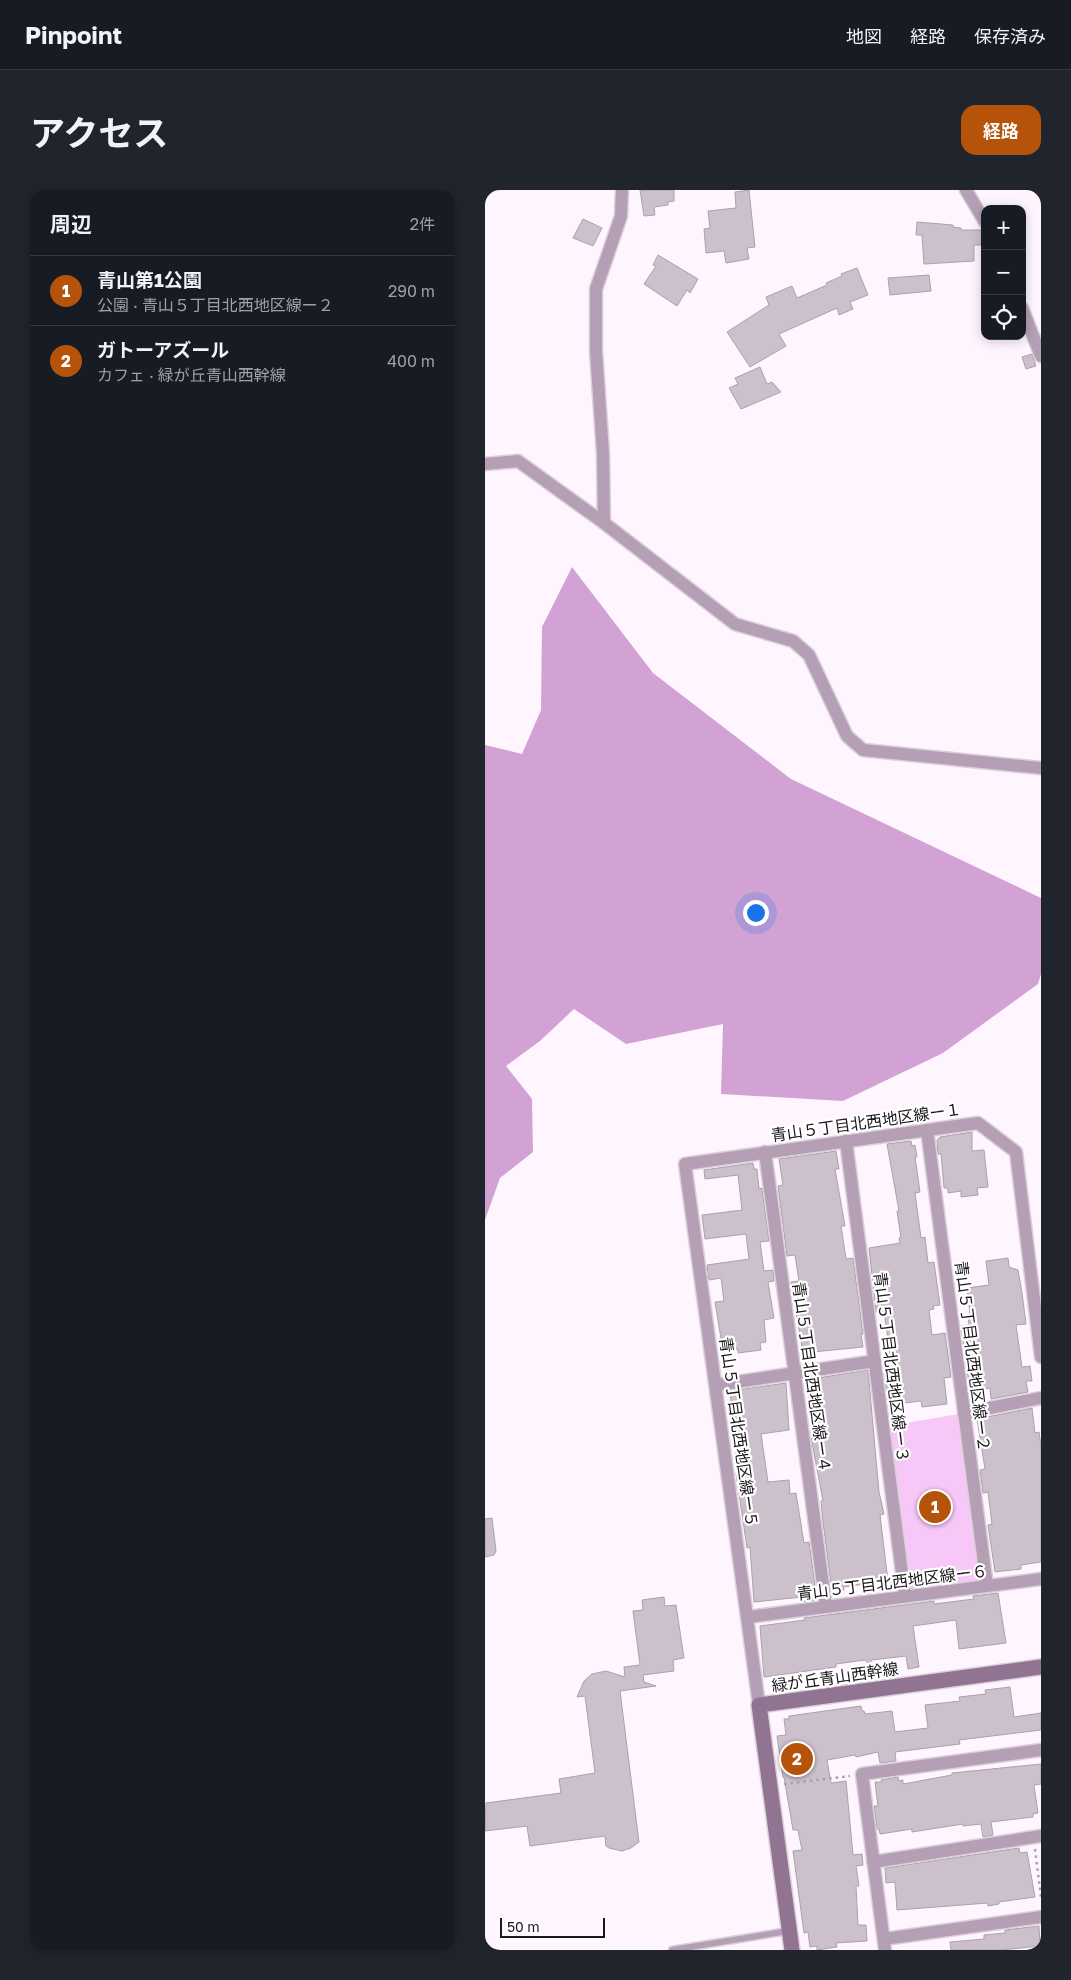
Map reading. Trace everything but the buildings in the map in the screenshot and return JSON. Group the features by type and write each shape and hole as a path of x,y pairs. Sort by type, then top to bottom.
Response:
{"street":[{"path":"604,523 603,454 596,351 596,289 621,216 622,190"},
{"path":"966,190 981,215"},
{"path":"1026,318 1041,356"},
{"path":"485,464 518,461 604,523 735,624 793,642 809,655 847,736 863,750 1041,768"},
{"name":"青山５丁目北西地区線ー１","path":"685,1164 977,1124 1016,1152 1041,1357"},
{"name":"青山５丁目北西地区線ー２","path":"927,1130 987,1586"},
{"name":"青山５丁目北西地区線ー３","path":"846,1142 905,1596"},
{"name":"青山５丁目北西地区線ー４","path":"765,1152 826,1606"},
{"name":"青山５丁目北西地区線ー５","path":"685,1164 717,1385 759,1705"},
{"path":"717,1385 875,1362"},
{"path":"964,1413 1041,1398"},
{"name":"青山５丁目北西地区線ー６","path":"748,1617 1041,1579"},
{"name":"緑が丘青山西幹線","path":"792,1950 759,1705 1041,1667"},
{"path":"1041,1750 862,1774 885,1944 1041,1917"},
{"path":"873,1862 1037,1837"}],"lane":[{"path":"672,1950 790,1930"}],"path":[{"path":"771,1786 862,1774"},
{"path":"1037,1837 1041,1897"}],"shaded area":[{"path":"572,567 653,673 791,779 1041,898 1041,974 1038,984 943,1053 843,1101 721,1094 723,1024 626,1044 574,1009 540,1041 506,1066 532,1099 533,1152 500,1178 485,1220 485,745 522,754 541,710 542,627"},
{"path":"964,1413 987,1586 905,1596 883,1427"}],"place":[{"name":"青山第1公園","path":"935,1507"},
{"name":"ガトーアズール","path":"797,1759"}]}
